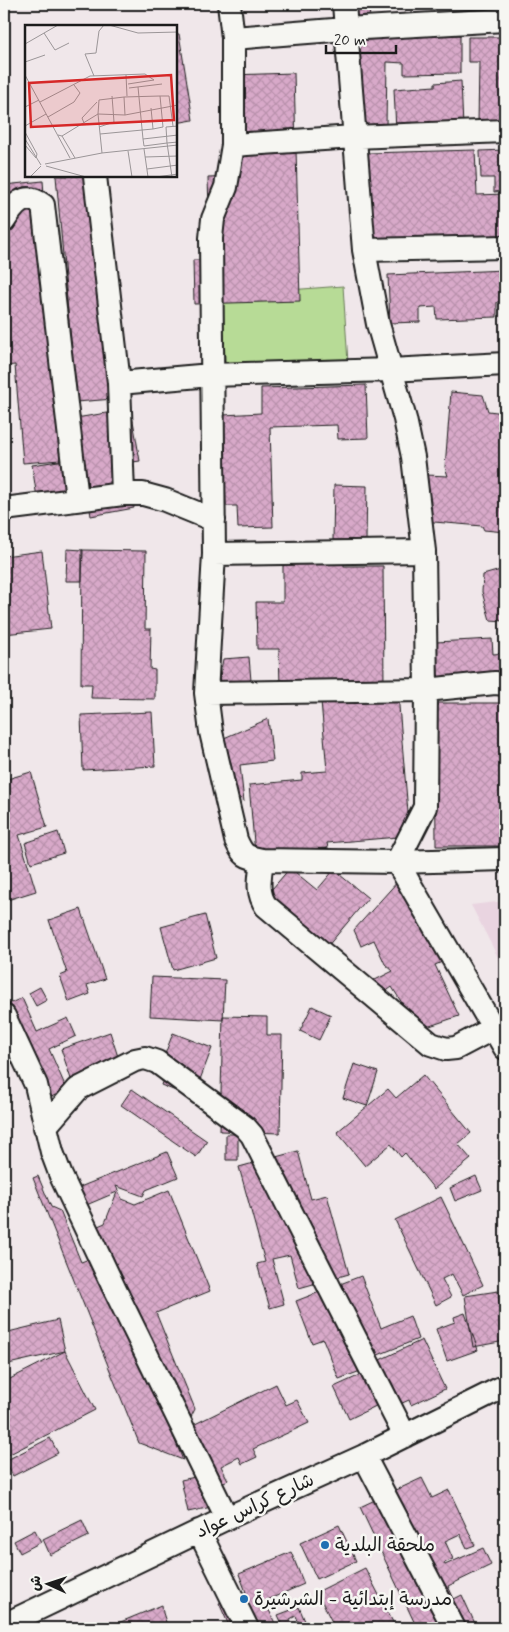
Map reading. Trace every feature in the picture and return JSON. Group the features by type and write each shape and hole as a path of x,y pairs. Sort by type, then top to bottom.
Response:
{"street":[{"path":"229,4 233,38 233,145 226,187 213,219 211,238 214,554 206,693 211,732 236,840 241,852 249,857 262,860 397,862 505,859"},
{"path":"344,4 364,250 376,315 405,419 413,457 424,551 425,807 397,862"},
{"path":"233,38 346,29 505,20"},
{"path":"233,145 354,137 505,131"},
{"path":"95,178 119,383 123,494"},
{"path":"4,221 20,201 26,199 35,200 43,206 77,499"},
{"path":"364,250 505,247"},
{"path":"119,383 211,375 390,370 505,364"},
{"path":"4,509 123,494 143,494 165,500 214,520"},
{"path":"214,554 424,551"},
{"path":"206,693 426,690 495,682 505,684"},
{"path":"262,860 258,890 260,899 266,906 431,1044 446,1049 456,1048 494,1028"},
{"path":"397,862 505,1048"},
{"path":"4,1016 36,1085 45,1127 61,1176 119,1299 227,1518"},
{"path":"45,1127 78,1089 135,1060 146,1058 156,1062 245,1127 252,1135 405,1436"},
{"name":"شارع كراس عواد","path":"4,1625 199,1531 364,1456 505,1386"},
{"path":"364,1456 454,1628"},
{"path":"199,1531 247,1628"}],"shaded area":[{"path":"505,901 505,971 471,905"}],"green space":[{"path":"343,286 348,363 226,372 221,295"}],"building":[{"path":"350,4 369,4 370,22 352,24"},
{"path":"357,33 460,35 460,73 404,74 404,63 387,62 386,125 354,125"},
{"path":"178,34 179,34 193,120 178,123"},
{"path":"468,37 505,37 505,124 478,124 479,62 468,62"},
{"path":"294,73 300,301 194,304 193,260 207,260 210,241 208,178 234,177 231,75"},
{"path":"461,81 463,127 396,131 394,89 435,86 435,83"},
{"path":"475,150 477,195 505,194 505,241 371,244 368,153"},
{"path":"505,150 505,191 494,192 494,178 481,178 480,151"},
{"path":"56,178 107,178 126,398 76,402"},
{"path":"43,181 49,255 43,256 60,460 23,463 15,365 4,366 4,185"},
{"path":"505,270 505,302 497,302 497,317 437,319 436,307 420,308 420,322 390,323 388,275"},
{"path":"366,385 368,438 338,439 337,425 270,427 273,527 238,528 237,506 226,506 223,415 261,413 261,388"},
{"path":"451,392 483,395 488,411 505,413 505,532 484,530 482,526 422,521 426,475 448,476 445,467"},
{"path":"131,409 140,461 126,463 134,508 91,516 76,418"},
{"path":"65,460 71,507 39,511 32,465"},
{"path":"334,485 367,486 366,540 333,540"},
{"path":"67,549 83,550 82,581 66,581"},
{"path":"82,550 146,551 145,629 151,629 150,669 155,670 155,699 91,698 92,684 81,684"},
{"path":"42,551 51,629 4,634 4,556"},
{"path":"283,561 344,561 344,566 383,566 384,685 280,686 279,649 257,649 256,602 283,602"},
{"path":"504,569 505,621 490,620 482,592 483,575"},
{"path":"492,639 493,654 505,653 505,673 438,677 436,642"},
{"path":"249,657 251,681 219,682 223,659"},
{"path":"398,694 410,836 327,843 328,848 255,854 249,785 302,780 302,773 327,771 321,701"},
{"path":"435,703 505,703 505,846 436,846"},
{"path":"152,712 155,766 83,770 81,715"},
{"path":"268,719 273,761 240,765 244,802 230,789 224,738"},
{"path":"31,772 47,827 19,835 36,891 4,901 4,780"},
{"path":"58,832 64,853 31,863 25,843"},
{"path":"290,868 317,890 334,870 368,898 327,947 266,896"},
{"path":"399,880 449,959 435,965 459,1016 421,1029 412,1019 392,987 384,993 373,981 393,971 385,964 374,940 361,946 354,930"},
{"path":"81,909 105,979 87,985 90,994 69,1002 60,976 67,973 49,920"},
{"path":"205,915 216,958 173,970 161,927"},
{"path":"152,977 225,980 223,1020 150,1016"},
{"path":"40,987 47,1000 36,1006 29,993"},
{"path":"22,998 37,1032 68,1018 76,1036 49,1049 67,1090 33,1105 4,1041 4,1006"},
{"path":"312,1006 331,1015 319,1040 300,1031"},
{"path":"223,1016 267,1017 267,1035 282,1035 280,1133 220,1131"},
{"path":"110,1032 121,1066 72,1082 61,1049"},
{"path":"173,1033 212,1048 193,1098 161,1085 165,1073 159,1070"},
{"path":"354,1064 378,1072 367,1106 343,1098"},
{"path":"423,1075 471,1133 458,1144 471,1159 434,1189 405,1153 401,1157 391,1144 365,1166 337,1132 388,1089 396,1098"},
{"path":"132,1089 207,1141 196,1157 121,1105"},
{"path":"226,1134 238,1134 238,1160 226,1160"},
{"path":"298,1151 311,1199 327,1195 349,1274 299,1288 290,1255 272,1259 284,1304 270,1308 257,1264 265,1262 239,1167"},
{"path":"167,1152 178,1177 146,1190 143,1196 116,1186 122,1199 135,1204 169,1190 210,1291 156,1313 195,1409 191,1417 169,1426 183,1460 139,1443 33,1178 38,1176 51,1207 60,1211 81,1262 92,1258 89,1266 104,1260 91,1229 105,1223 117,1192 77,1209 65,1193"},
{"path":"476,1176 482,1190 455,1201 450,1188"},
{"path":"441,1197 483,1285 463,1295 452,1274 442,1279 451,1297 436,1305 395,1220"},
{"path":"361,1276 381,1328 410,1316 418,1339 378,1355 376,1349 361,1355 366,1369 339,1379 323,1339 312,1343 296,1301"},
{"path":"498,1291 505,1341 473,1347 465,1296"},
{"path":"465,1313 478,1350 447,1361 436,1329 455,1322 454,1317"},
{"path":"58,1320 65,1351 4,1365 4,1333"},
{"path":"422,1340 445,1389 411,1405 409,1400 382,1412 378,1405 349,1419 334,1387 367,1372 365,1367"},
{"path":"65,1351 95,1410 4,1457 4,1382"},
{"path":"276,1384 286,1405 297,1400 309,1423 253,1449 257,1457 242,1464 239,1457 221,1466 228,1480 215,1486 187,1428"},
{"path":"50,1438 58,1453 13,1476 5,1461"},
{"path":"209,1474 216,1506 188,1512 181,1480"},
{"path":"422,1478 432,1498 449,1490 475,1545 467,1548 460,1534 445,1541 453,1559 444,1563 445,1565 483,1548 491,1565 448,1586 454,1599 462,1595 477,1628 417,1628 360,1507"},
{"path":"82,1520 89,1536 50,1555 43,1539"},
{"path":"339,1525 356,1561 317,1579 300,1543"},
{"path":"35,1530 41,1542 20,1553 14,1541"},
{"path":"291,1552 304,1584 265,1601 277,1628 230,1628 219,1603 246,1592 239,1574"},
{"path":"365,1568 396,1628 335,1628 317,1592"},
{"path":"162,1605 168,1628 106,1628"},
{"path":"299,1607 308,1628 301,1628 296,1616 290,1619 292,1624 287,1626 288,1628 284,1628 278,1615"}],"place":[{"name":"ملحقة البلدية","path":"325,1545"},
{"name":"مدرسة إبتدائية - الشرشيرة","path":"244,1599"}]}
